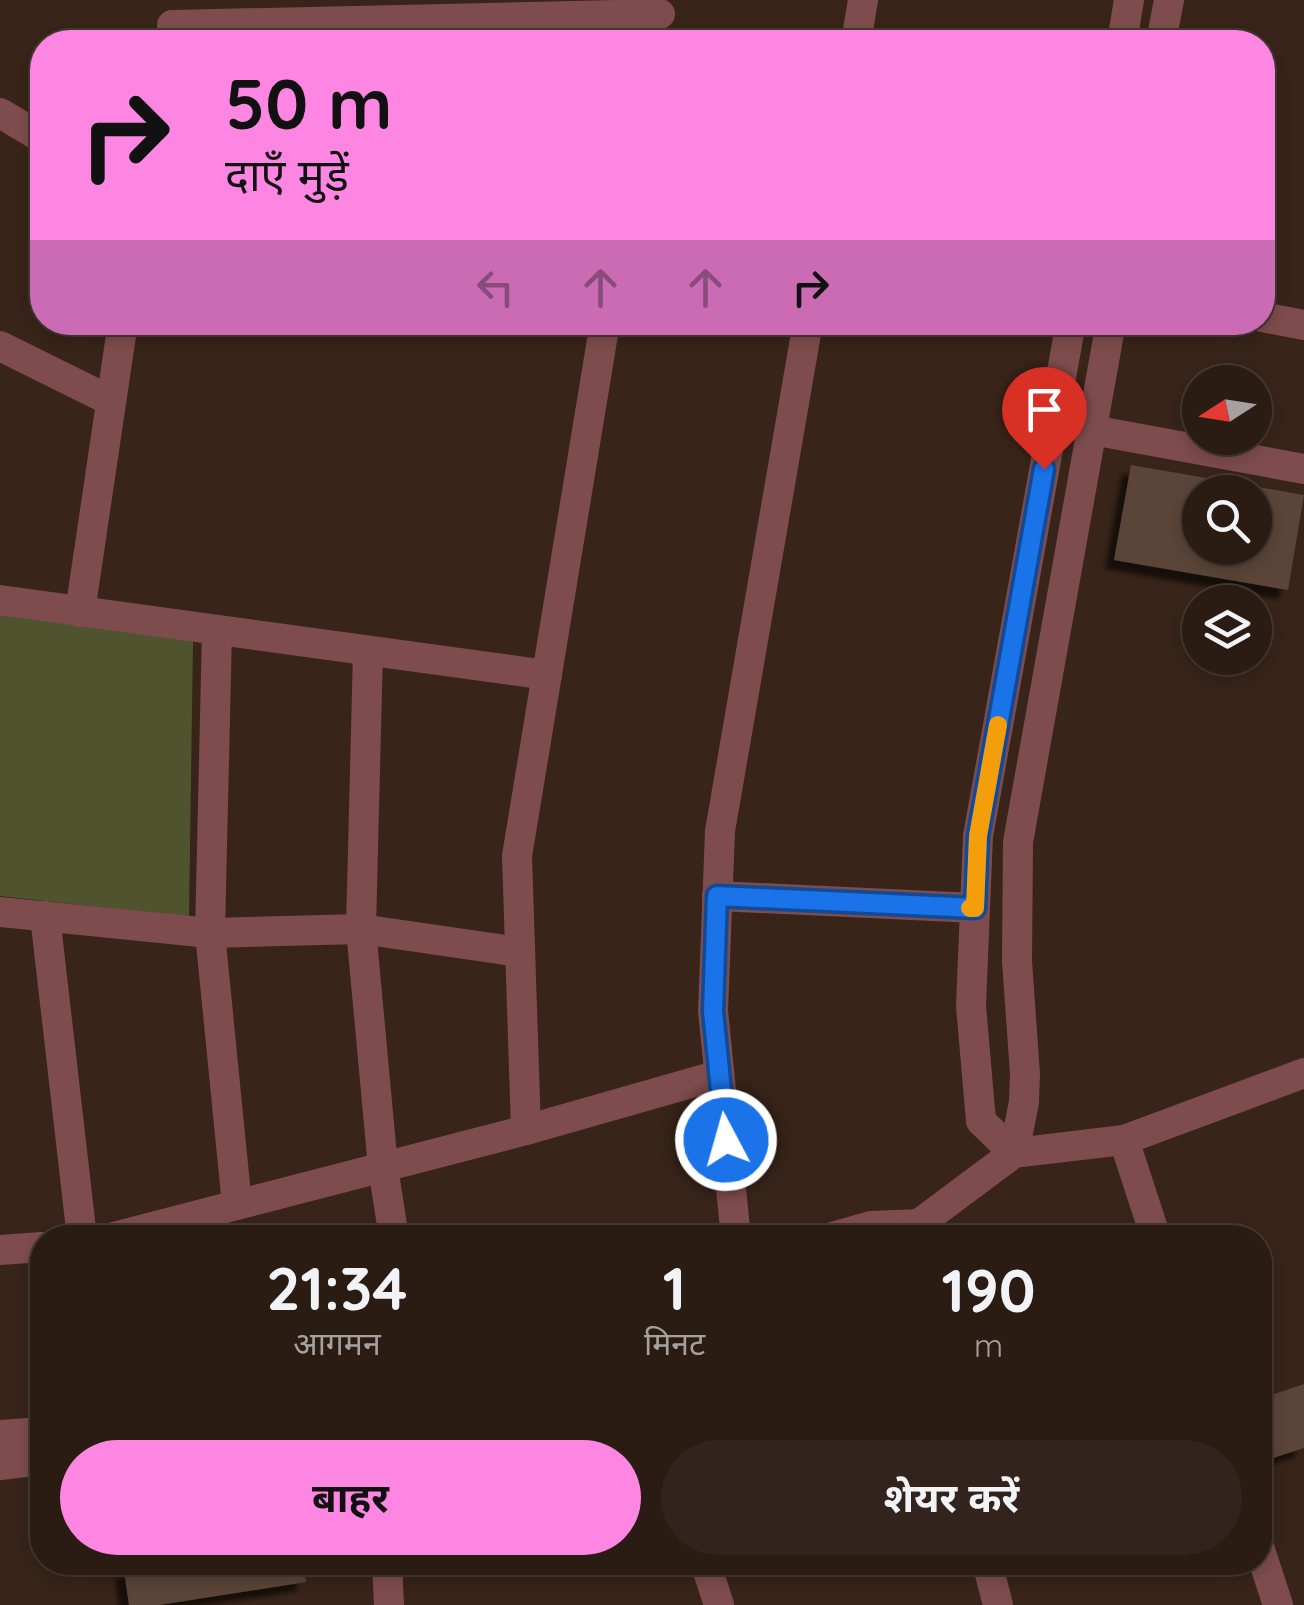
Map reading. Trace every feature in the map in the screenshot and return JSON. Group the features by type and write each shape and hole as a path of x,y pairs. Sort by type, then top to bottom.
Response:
{"street":[{"path":"858,30 863,0"},
{"path":"1124,30 1130,0"},
{"path":"1163,30 1169,0"},
{"path":"173,22 322,11 486,9 659,19"},
{"path":"0,113 30,131"},
{"path":"1275,319 1304,325"},
{"path":"80,612 121,335"},
{"path":"526,1130 517,856 602,335"},
{"path":"735,1225 713,1011 720,831 806,335"},
{"path":"1014,1153 981,1121 971,1006 978,836 1069,335"},
{"path":"1014,1153 1025,1074 1017,961 1018,842 1109,335"},
{"path":"0,346 112,401"},
{"path":"1092,430 1304,469"},
{"path":"0,600 547,675"},
{"path":"217,630 210,933 236,1205"},
{"path":"368,652 361,929 392,1225"},
{"path":"717,896 975,908"},
{"path":"0,912 210,933 361,929 520,952"},
{"path":"44,916 80,1225"},
{"path":"919,1225 1014,1153 1124,1140 1304,1074"},
{"path":"160,1225 526,1130 719,1075"},
{"path":"1124,1140 1152,1225"},
{"path":"0,1250 30,1248"},
{"path":"0,1435 30,1433"},
{"path":"0,1465 30,1461"},
{"path":"388,1575 388,1605"},
{"path":"709,1575 719,1605"},
{"path":"990,1575 998,1605"},
{"path":"1268,1575 1278,1605"}],"green space":[{"path":"0,613 193,641 189,917 0,896"}],"building":[{"path":"1131,465 1189,475 1182,475 1182,565 1272,565 1272,489 1304,495 1288,590 1114,560"},
{"path":"1304,1384 1304,1448 1272,1458 1272,1395"},
{"path":"125,1575 305,1575 306,1582 159,1605 129,1605"}],"slow traffic":[{"path":"970,908 975,908 978,836 998,725"}],"route":[{"path":"726,1140 713,1011 717,896 975,908 978,836 1044,469"}]}
